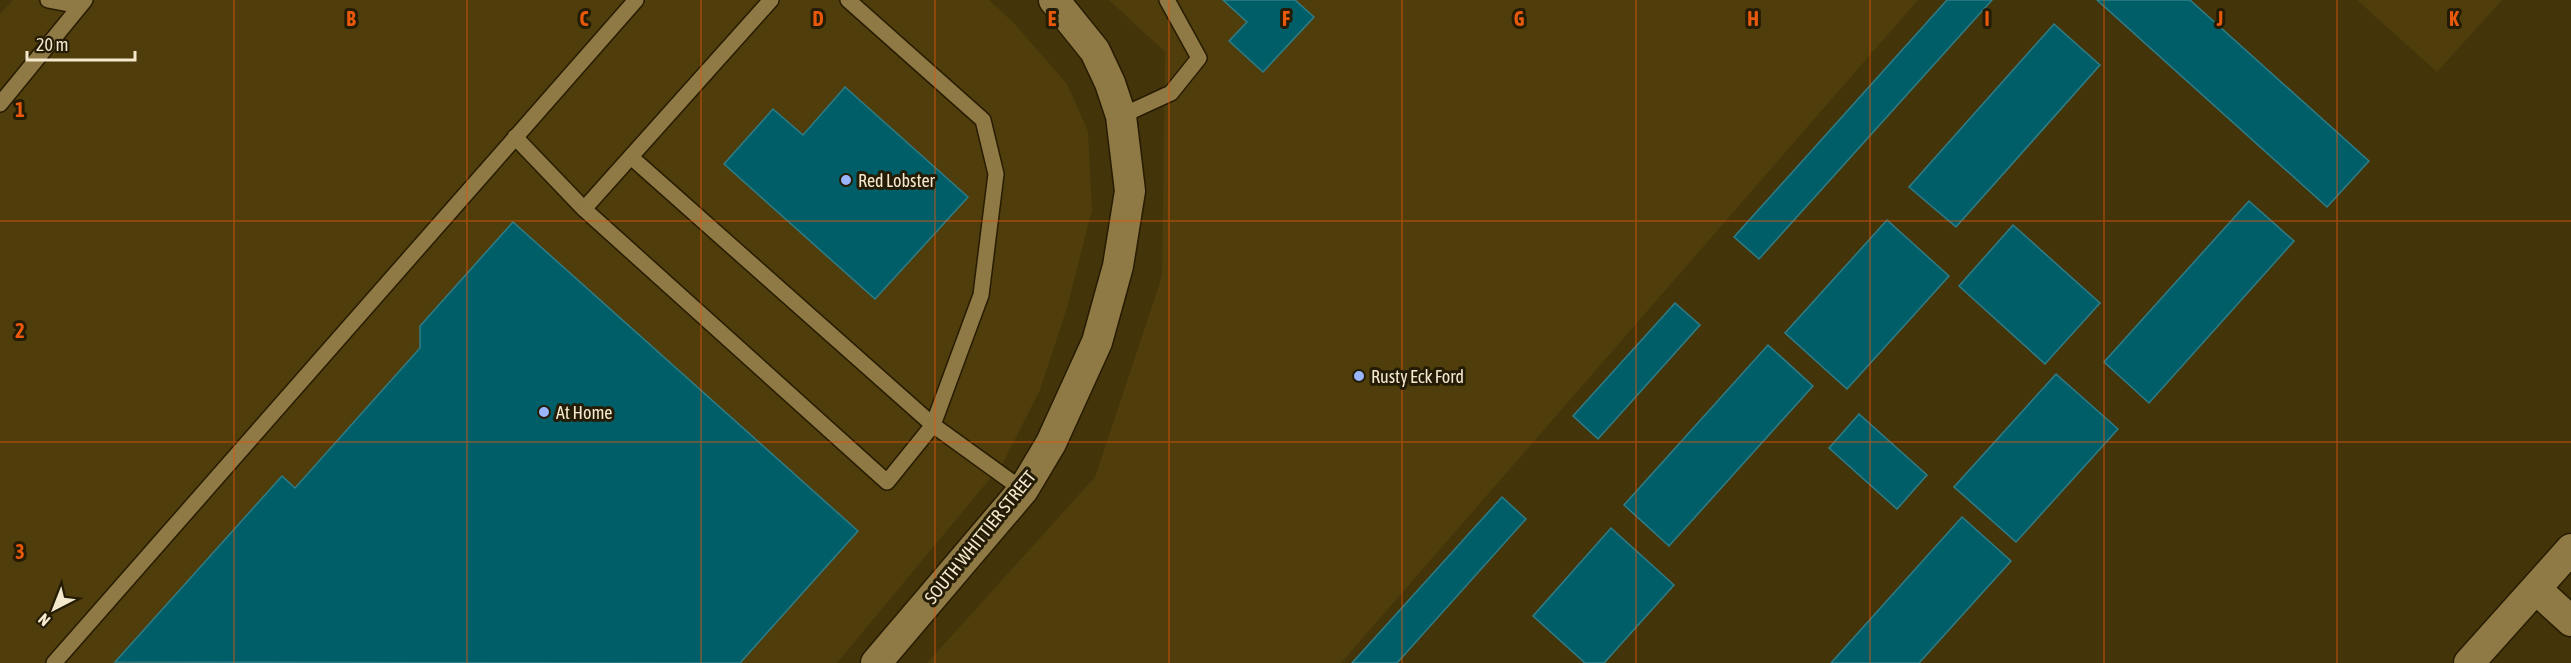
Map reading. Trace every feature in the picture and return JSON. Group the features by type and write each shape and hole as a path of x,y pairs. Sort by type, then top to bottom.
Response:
{"street":[{"name":"SOUTH WHITTIER STREET","path":"876,663 1023,490 1052,443 1097,342 1118,266 1130,191 1121,116 1110,83 1095,51 1054,0"},
{"path":"2469,663 2571,549"},
{"path":"2536,589 2571,621"}],"lane":[{"path":"48,0 80,2"},
{"path":"54,663 636,0"},
{"path":"584,209 771,0"},
{"path":"515,137 584,209 887,482 933,425 981,295 996,174 983,120 848,0"},
{"path":"1121,116 1171,93 1199,58 1167,0"},
{"path":"0,104 80,2"},
{"path":"631,157 933,425 1023,490"}],"shaded area":[{"path":"13,0 989,0 1013,22 1067,84 1088,131 1092,210 1067,308 1040,390 1003,463 837,663 0,663 0,14"},
{"name":"Rusty Eck Ford","path":"1109,0 1918,0 1341,663 927,663 1095,477 1162,276 1165,52"},
{"path":"2357,0 2502,0 2437,72"}],"building":[{"path":"1223,0 1295,0 1314,17 1263,72 1229,41 1247,22"},
{"path":"1947,0 1992,0 1759,259 1734,237"},
{"path":"2097,0 2190,0 2369,161 2327,207"},
{"path":"2054,24 2100,65 1956,227 1909,187"},
{"name":"Red Lobster","path":"845,87 968,197 875,299 724,164 773,109 803,135"},
{"path":"2249,201 2294,241 2149,403 2104,362"},
{"path":"1887,220 1949,276 1847,389 1785,333"},
{"name":"At Home","path":"513,222 858,531 740,663 115,662 282,476 295,488 420,348 420,326"},
{"path":"2013,225 2100,303 2045,364 1959,286"},
{"path":"1675,303 1700,325 1598,439 1573,416"},
{"path":"1768,345 1813,386 1669,546 1624,505"},
{"path":"2056,374 2118,429 2016,542 1954,487"},
{"path":"1859,414 1927,475 1897,509 1829,448"},
{"path":"1502,497 1526,519 1397,663 1352,663"},
{"path":"1962,517 2011,561 1919,663 1831,663"},
{"path":"1611,528 1674,585 1604,663 1585,663 1533,616"}],"place":[{"name":"Red Lobster","path":"846,180"},
{"name":"Rusty Eck Ford","path":"1359,376"},
{"name":"At Home","path":"544,412"}]}
